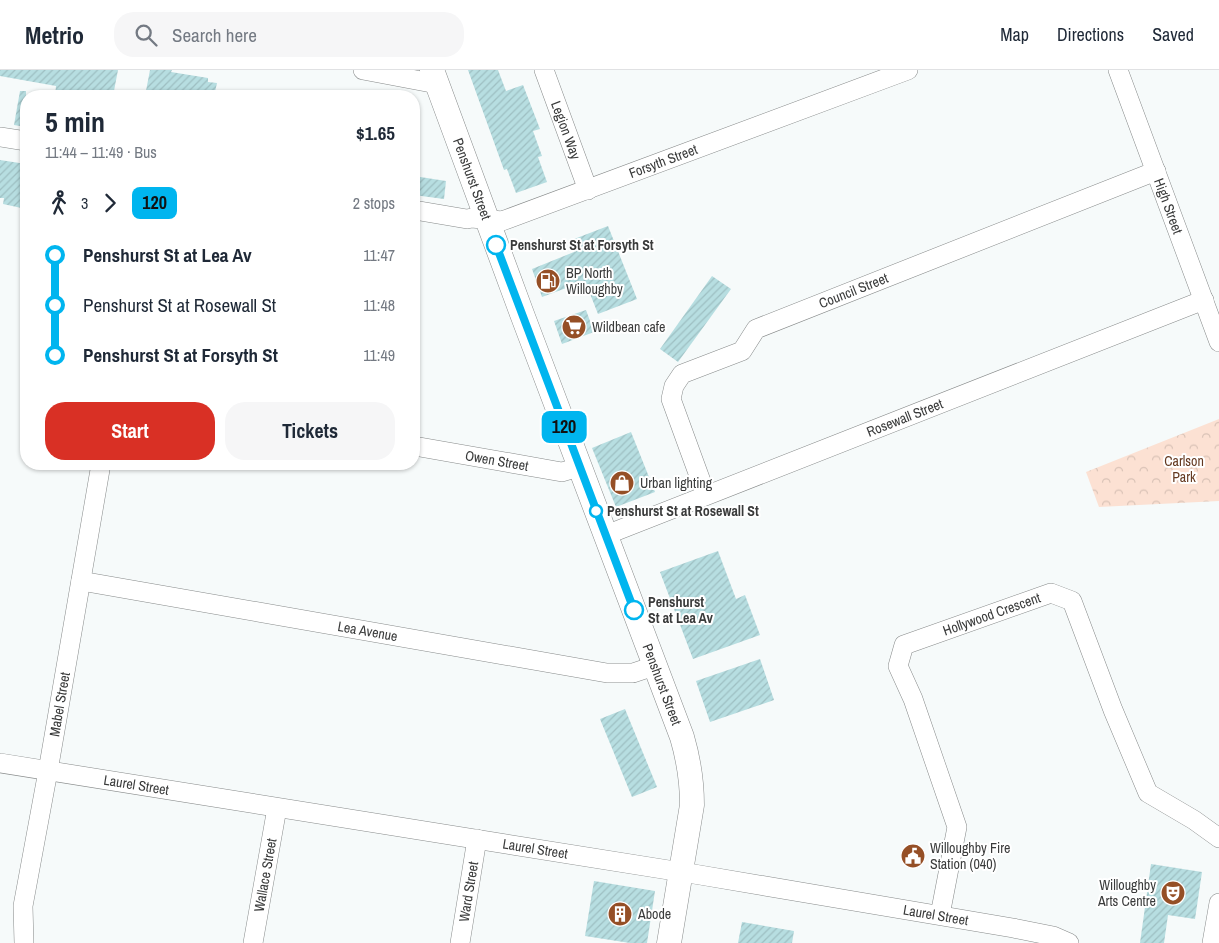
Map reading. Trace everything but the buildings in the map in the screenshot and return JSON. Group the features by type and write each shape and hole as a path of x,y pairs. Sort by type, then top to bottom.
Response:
{"main road":[{"name":"Penshurst Street","path":"434,77 682,737 688,759 692,781 689,828 669,943"}],"street":[{"path":"363,70 434,77"},
{"name":"Legion Way","path":"544,70 588,190"},
{"name":"Forsyth Street","path":"420,211 466,219 502,221 908,70"},
{"name":"High Street","path":"1118,70 1219,342"},
{"path":"0,137 20,140"},
{"name":"Council Street","path":"706,495 671,399 674,386 682,374 742,351 756,329 1156,171"},
{"name":"Rosewall Street","path":"606,535 1204,300"},
{"name":"Owen Street","path":"420,447 562,472 579,467"},
{"name":"Mabel Street","path":"24,943 23,906 99,470"},
{"name":"Lea Avenue","path":"81,581 607,673 633,673 654,666"},
{"name":"Hollywood Crescent","path":"940,915 957,827 913,699 898,666 904,645 1051,593 1072,601 1113,710 1148,793 1194,820 1219,838"},
{"name":"Laurel Street","path":"0,763 940,915 1053,936 1069,943"},
{"name":"Wallace Street","path":"253,943 276,808"},
{"name":"Ward Street","path":"460,943 477,839"},
{"path":"1212,943 1219,903"}],"green space":[{"name":"Carlson Park","path":"1219,419 1219,501 1099,507 1086,472"}],"bus line":[{"name":"120","path":"496,245 634,610"}],"place":[{"name":"Penshurst St at Forsyth St","path":"496,245"},
{"name":"BP North Willoughby","path":"548,281"},
{"name":"Wildbean cafe","path":"574,327"},
{"name":"Urban lighting","path":"622,483"},
{"name":"Penshurst St at Rosewall St","path":"596,511"},
{"name":"Penshurst St at Lea Av","path":"634,610"},
{"name":"Willoughby Fire Station (040)","path":"913,856"},
{"name":"Willoughby Arts Centre","path":"1173,893"},
{"name":"Abode","path":"620,914"}]}
